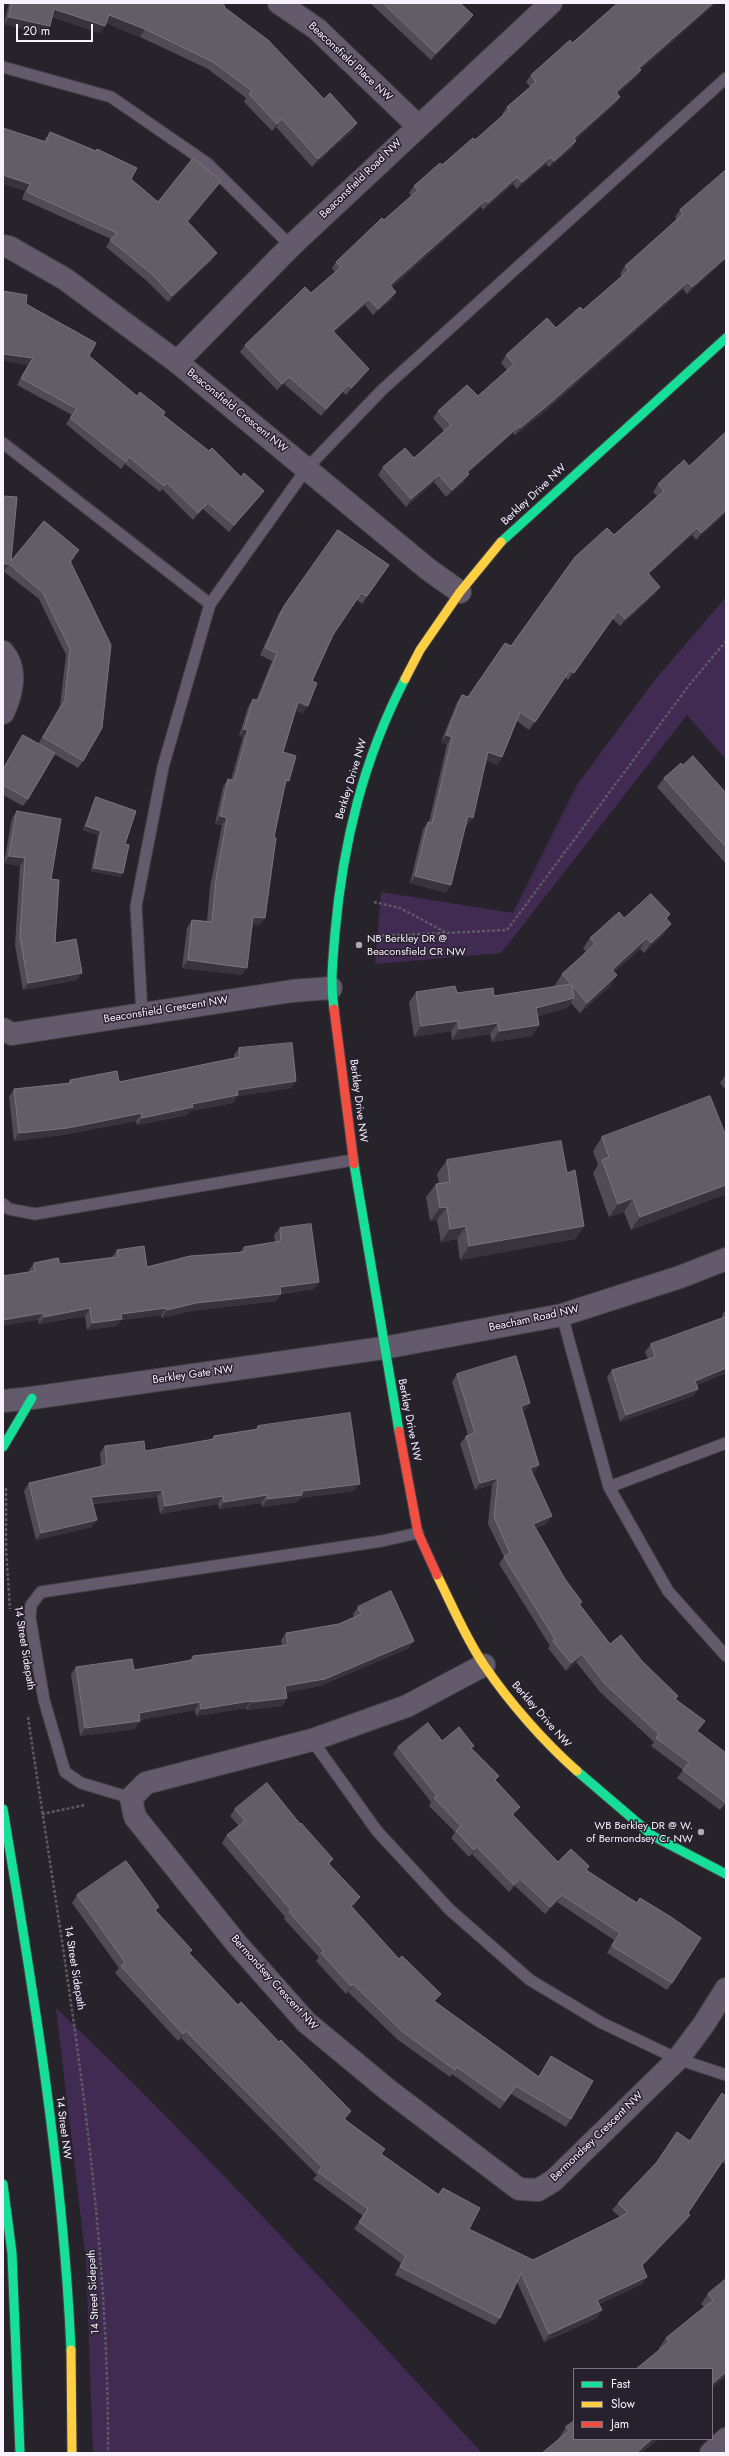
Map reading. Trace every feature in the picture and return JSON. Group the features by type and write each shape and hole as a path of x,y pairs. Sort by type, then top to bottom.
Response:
{"street":[{"name":"Beaconsfield Place NW","path":"278,3 317,29 418,126"},
{"name":"Beaconsfield Road NW","path":"177,362 291,246 545,5"},
{"name":"Beaconsfield Crescent NW","path":"3,246 9,247 64,279 177,362 429,570 460,592"},
{"name":"Berkley Drive NW","path":"726,338 497,546 460,592 420,650 390,708 369,760 353,812 343,869 332,955 331,988 353,1160 382,1348 418,1533 457,1617 484,1665 559,1755 653,1836 726,1874"},
{"path":"3,652 7,656 13,680 11,697 3,713"},
{"name":"Beaconsfield Crescent NW","path":"3,1029 12,1034 292,991 331,988"},
{"name":"Beacham Road NW","path":"382,1348 562,1315 680,1278 726,1259"},
{"name":"Berkley Gate NW","path":"3,1401 382,1348"},
{"path":"3,1447 32,1398"},
{"path":"131,1798 146,1783 312,1740 407,1706 484,1665"},
{"name":"Bermondsey Crescent NW","path":"131,1798 135,1817 236,1943 306,2022 388,2090 519,2189 538,2190 553,2181 678,2059 704,2024 726,1989"},
{"name":"14 Street NW","path":"3,1809 34,1999 65,2244 73,2395 72,2453"},
{"path":"3,2184 12,2253 20,2453"},
{"path":"711,2453 726,2440"}],"lane":[{"path":"3,67 111,97 207,163 291,246"},
{"path":"142,1014 136,906 163,767 210,604 307,468 382,390 726,78"},
{"path":"3,443 210,604"},
{"path":"3,1204 9,1209 35,1214 353,1160"},
{"path":"562,1315 609,1486 668,1591 726,1656"},
{"path":"609,1486 726,1442"},
{"path":"131,1798 81,1783 65,1772 44,1700 30,1618 31,1605 41,1592 382,1541 418,1533"},
{"path":"312,1740 377,1831 450,1910 530,1980 602,2022 678,2059 726,2075"}],"path":[{"path":"372,936 507,930 685,691 726,641"},
{"path":"374,902 400,908 447,933"},
{"name":"14 Street Sidepath","path":"6,1488 6,1549 10,1611"},
{"name":"14 Street Sidepath","path":"27,1714 76,2032 101,2254 108,2453"}],"shaded area":[{"path":"726,597 726,759 687,715 501,953 375,964 381,892 513,913 577,785 654,681"},
{"path":"56,2008 220,2171 482,2453 93,2453 86,2261"}],"building":[{"path":"12,3 220,3 268,40 324,99 330,93 357,123 318,159 282,119 277,124 249,94 252,91 213,62 145,29 109,15 105,26 54,9 50,26 9,17"},
{"path":"383,3 460,3 473,15 436,53"},
{"path":"618,3 713,3 639,68 641,70 616,92 620,97 574,138 576,141 554,161 551,157 522,182 517,177 488,203 486,200 390,285 396,292 378,309 369,299 333,331 369,369 351,388 348,385 326,409 289,377 282,384 245,345 305,287 311,293 341,267 336,262 382,218 384,220 418,190 414,186 440,163 442,165 473,138 475,140 509,110 507,107 536,82 531,75 570,40 572,43"},
{"path":"3,128 46,142 50,132 96,151 97,149 137,168 131,179 158,202 193,158 221,181 187,221 217,253 172,296 153,275 110,240 117,233 27,192 30,184 3,175"},
{"path":"726,170 726,257 692,287 688,282 549,404 520,428 519,426 467,472 469,474 452,490 439,475 411,499 383,467 405,448 414,458 451,425 438,411 467,385 478,396 514,364 506,355 547,318 556,328 580,307 583,310 629,270 625,266 683,214 680,210"},
{"path":"3,291 27,295 26,304 96,343 89,356 137,396 140,392 165,412 163,415 209,451 212,448 241,477 244,473 264,491 234,525 208,503 198,513 167,483 164,486 129,457 126,462 70,418 77,409 21,378 33,358 3,354"},
{"path":"726,432 726,510 701,533 697,528 648,573 660,587 625,619 618,611 574,673 570,670 535,722 520,712 502,757 488,752 473,818 468,816 451,885 415,876 428,822 432,823 452,737 446,735 462,695 468,697 505,643 511,646 575,557 607,528 614,535 664,491 658,484 684,460 689,466"},
{"path":"3,496 17,497 11,561 44,521 79,550 70,561 111,645 102,728 83,761 43,737 65,700 70,649 43,593 9,564 3,564"},
{"path":"338,530 389,565 367,596 361,593 333,635 312,681 317,683 308,706 298,702 283,752 296,756 289,781 286,780 274,837 276,838 265,918 253,917 247,968 188,960 192,920 212,922 216,879 227,818 220,816 228,779 234,781 248,730 244,729 253,699 258,701 277,653 265,648 284,606"},
{"path":"23,735 55,753 28,799 3,785 3,770"},
{"path":"693,756 726,793 726,847 664,778 681,763 683,765"},
{"path":"96,797 136,811 125,844 129,845 123,873 94,868 101,831 86,826"},
{"path":"17,811 61,819 51,879 59,880 55,943 76,939 82,973 28,983 20,937 25,858 9,856"},
{"path":"651,894 670,914 666,918 671,924 651,943 647,938 612,970 617,975 587,1003 572,985 574,998 536,1008 539,1025 499,1031 498,1023 459,1029 458,1021 421,1026 416,992 455,986 457,993 493,988 494,996 571,984 562,974 595,944 590,938 619,912 624,918"},
{"path":"292,1043 296,1081 237,1090 238,1095 192,1104 193,1107 142,1118 142,1113 68,1128 19,1133 14,1089 71,1083 70,1080 117,1071 119,1082 240,1057 239,1048"},
{"path":"710,1096 726,1136 726,1185 640,1217 633,1198 618,1204 602,1160 609,1157 602,1137"},
{"path":"561,1141 567,1173 575,1170 584,1226 469,1246 466,1226 450,1229 447,1207 440,1208 436,1184 450,1182 447,1160"},
{"path":"311,1224 319,1282 280,1287 281,1294 196,1303 167,1310 166,1308 121,1314 122,1319 92,1323 90,1308 44,1317 43,1313 3,1320 3,1276 35,1271 34,1263 58,1258 60,1264 118,1257 117,1250 144,1246 147,1267 190,1256 245,1252 244,1247 281,1241 280,1228"},
{"path":"726,1317 726,1368 695,1381 698,1389 626,1415 612,1370 655,1357 651,1344"},
{"path":"516,1356 530,1403 521,1406 539,1465 530,1468 552,1516 533,1524 565,1579 582,1602 579,1604 610,1644 621,1635 642,1661 678,1696 675,1699 705,1721 697,1731 726,1753 726,1803 683,1770 689,1762 656,1738 659,1734 605,1684 582,1654 571,1663 553,1641 555,1639 504,1557 510,1553 494,1517 498,1478 480,1483 466,1436 475,1433 457,1374"},
{"path":"350,1413 360,1484 302,1491 302,1495 267,1499 267,1495 224,1502 223,1496 165,1506 162,1490 91,1497 97,1520 41,1533 29,1483 107,1465 105,1446 144,1441 145,1451 214,1439 214,1436 258,1429 258,1426"},
{"path":"391,1591 414,1641 325,1679 285,1686 287,1698 251,1701 201,1709 200,1702 139,1713 140,1721 85,1728 76,1667 132,1659 134,1670 193,1660 193,1656 288,1645 286,1633 339,1624 361,1614 358,1607"},
{"path":"428,1723 442,1741 459,1727 474,1746 471,1748 499,1776 495,1780 520,1807 512,1814 558,1862 571,1849 589,1866 586,1870 637,1903 640,1898 701,1938 672,1983 612,1946 620,1933 562,1895 550,1907 520,1879 514,1885 477,1847 474,1850 456,1831 461,1826 434,1798 437,1796 398,1747"},
{"path":"267,1783 300,1824 301,1823 333,1859 328,1863 360,1897 351,1906 399,1959 402,1956 441,1994 434,2001 539,2077 551,2056 593,2081 571,2119 516,2086 505,2101 457,2067 455,2070 403,2032 353,1984 351,1986 321,1953 324,1951 289,1912 291,1910 227,1835 245,1821 235,1809"},
{"path":"126,1861 159,1907 155,1910 192,1950 189,1953 238,2005 241,2002 279,2042 281,2040 351,2111 344,2119 385,2149 381,2154 439,2195 443,2188 480,2208 469,2229 533,2260 628,2213 618,2203 657,2162 677,2132 690,2141 722,2093 726,2096 726,2156 688,2213 690,2215 642,2265 647,2277 597,2300 602,2310 549,2334 521,2273 500,2318 400,2267 406,2256 359,2222 368,2209 318,2172 322,2167 186,2031 183,2034 121,1966 125,1962 77,1895"},
{"path":"726,2279 726,2372 713,2383 713,2368 637,2368 669,2342 666,2338 713,2300 708,2294"},
{"path":"573,2422 573,2440 651,2440 636,2453 542,2453 569,2431 566,2427"}],"traffic: fast":[{"path":"501,542 726,338"},
{"path":"334,1009 332,980 335,933 343,867 350,834 357,803 377,740 405,679"},
{"path":"354,1164 399,1431"},
{"path":"3,1447 32,1398"},
{"path":"577,1771 653,1836 726,1874"},
{"path":"3,1809 36,2011 54,2146 67,2282 71,2350"},
{"path":"3,2184 12,2253 20,2453"}],"traffic: slow":[{"path":"405,679 420,650 460,592 501,542"},
{"path":"437,1575 459,1621 484,1665 516,1707 540,1734 577,1771"},
{"path":"71,2350 72,2453"}],"traffic: jam":[{"path":"334,1009 354,1164"},
{"path":"399,1431 418,1533 437,1575"}],"place":[{"name":"NB Berkley DR @ Beaconsfield CR NW","path":"359,945"},
{"name":"WB Berkley DR @ W. of Bermondsey Cr NW","path":"701,1832"}]}
